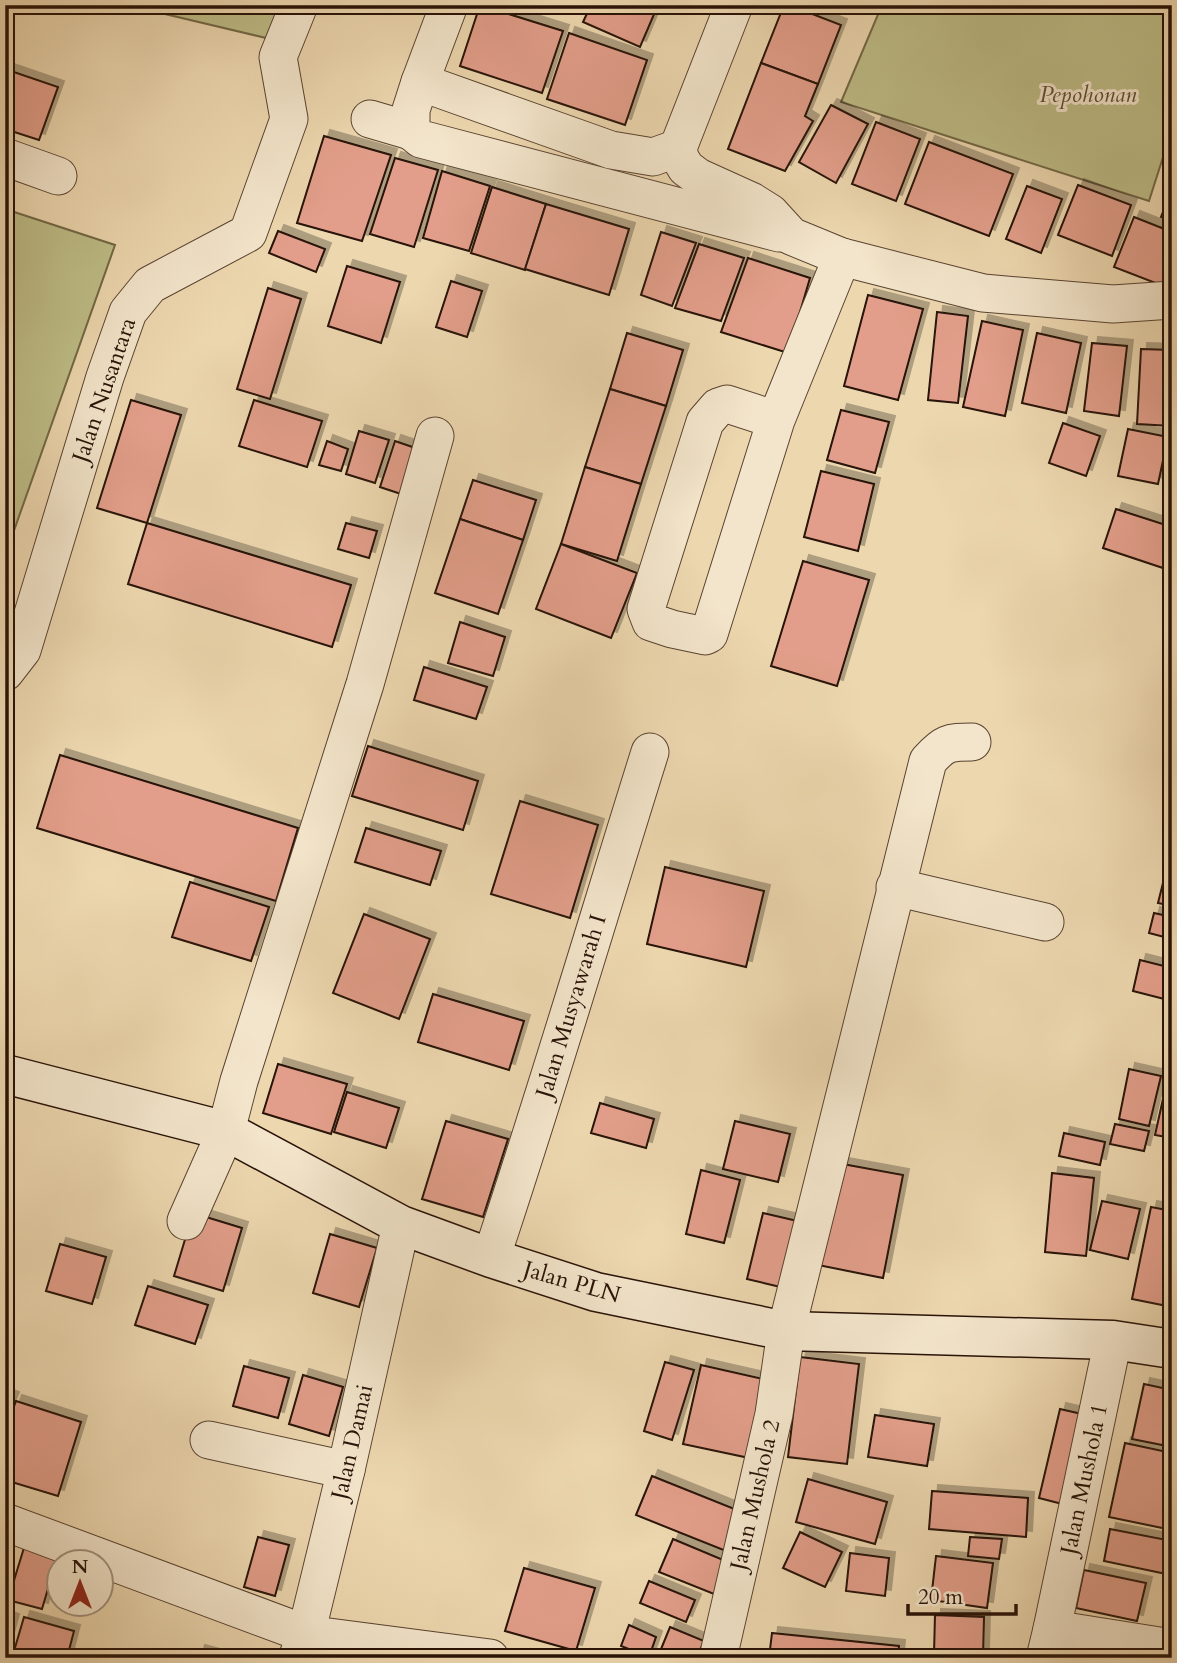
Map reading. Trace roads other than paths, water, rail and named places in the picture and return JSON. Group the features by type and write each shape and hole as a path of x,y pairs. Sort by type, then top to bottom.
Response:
{"street":[{"name":"Jalan Nusantara","path":"5,672 22,650 128,312 150,285 248,233 289,119 278,57 299,5"},
{"path":"411,131 411,110 449,5"},
{"path":"629,193 666,152 734,5"},
{"path":"420,82 611,150 666,152 680,158 686,168 698,177 751,201 770,213 791,236"},
{"path":"370,119 411,131 421,139 791,236 842,257 983,293 1113,304 1172,300"},
{"path":"5,157 58,176"},
{"path":"776,420 727,404 718,407 705,422 646,608 651,622 705,636 709,634 776,420 842,257"},
{"path":"186,1221 226,1131 239,1082 365,684 435,436"},
{"name":"Jalan Mushola 2","path":"718,1658 774,1414 786,1331 928,761 938,750 953,742 972,742"},
{"name":"Jalan Musyawarah I","path":"491,1258 532,1136 650,752"},
{"path":"895,887 1045,922"},
{"name":"Jalan PLN","path":"5,1074 226,1131 401,1225 596,1292 786,1331 1113,1340 1172,1349"},
{"name":"Jalan Damai","path":"302,1646 346,1470 401,1225"},
{"name":"Jalan Mushola 1","path":"1049,1643 1113,1340"},
{"path":"209,1440 346,1470"},
{"path":"5,1522 302,1646 490,1658"},
{"path":"1049,1643 1172,1648"}],"park label":[{"name":"Pepohonan","path":"1088,94"}]}
